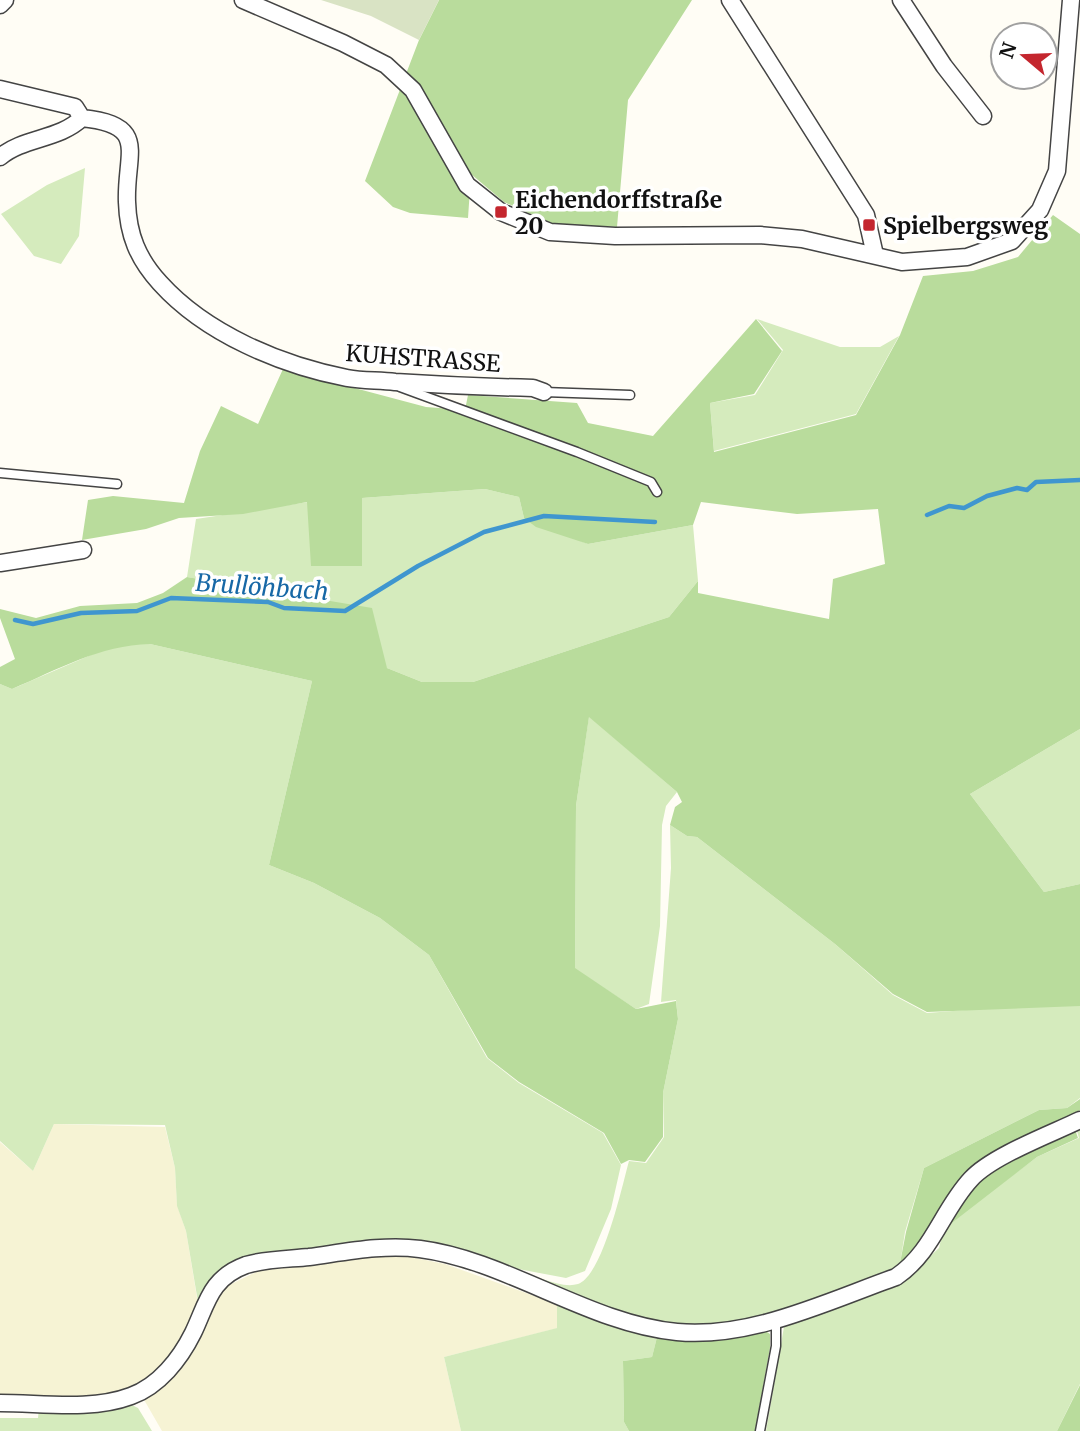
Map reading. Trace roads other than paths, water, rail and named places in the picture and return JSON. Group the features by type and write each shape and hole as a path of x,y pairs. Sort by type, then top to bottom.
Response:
{"street":[{"path":"0,5 5,0"},
{"path":"243,0 343,43 386,65 412,90 467,185 501,212 550,232 615,236 760,235 802,239 902,262 967,257 1012,241 1040,211 1057,171 1071,0"},
{"path":"730,0 756,46 866,215 875,255"},
{"path":"901,0 944,66 983,116"},
{"name":"KUHSTRASSE","path":"0,89 75,107 82,118 109,121 122,131 131,148 126,200 129,226 138,257 162,286 205,321 244,344 349,379 533,388 544,392"},
{"path":"0,157 12,147 69,130 82,118"},
{"path":"0,563 83,550"},
{"path":"0,1404 100,1404 131,1396 149,1387 169,1369 193,1333 205,1299 225,1278 247,1265 380,1248 420,1248 460,1259 596,1310 677,1332 727,1330 776,1319 896,1277 913,1265 924,1252 971,1178 1007,1156 1080,1120"}],"lane":[{"path":"380,380 577,452 651,482 657,492"},
{"path":"544,392 629,395"},
{"path":"0,473 117,484"},
{"path":"760,1431 776,1346 776,1319"}],"waterway":[{"name":"Brullöhbach","path":"927,515 949,506 964,508 987,496 1017,488 1027,490 1036,482 1080,480"},
{"name":"Brullöhbach","path":"15,620 33,624 81,613 137,611 171,598 268,602 284,608 345,611 418,566 484,532 544,516 655,522"}],"place":[{"name":"Eichendorffstraße 20","path":"501,212"},
{"name":"Spielbergsweg","path":"869,225"}]}
